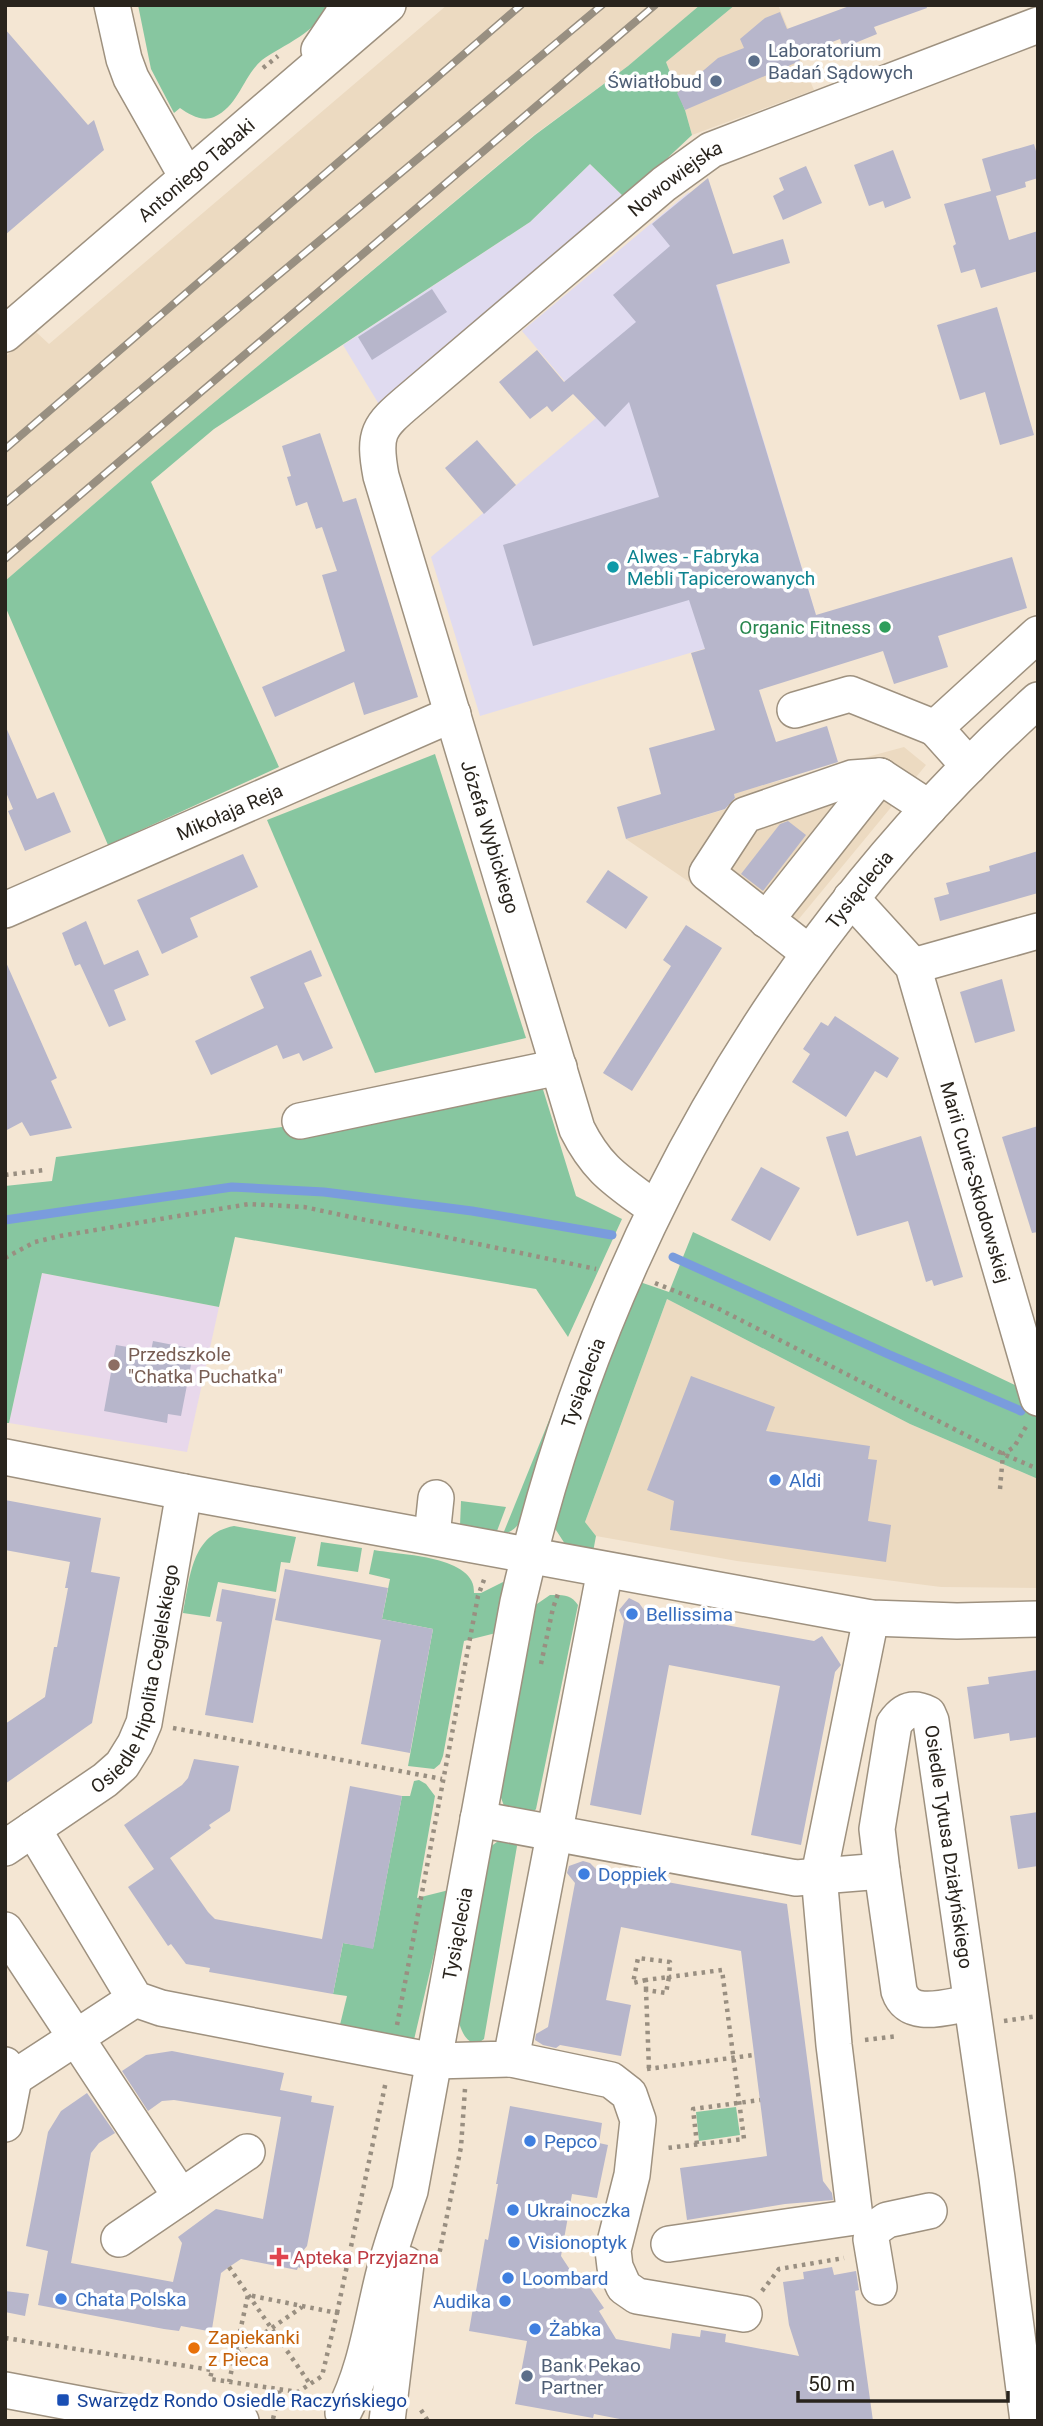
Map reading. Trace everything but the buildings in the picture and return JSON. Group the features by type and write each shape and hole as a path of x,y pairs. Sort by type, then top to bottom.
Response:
{"street":[{"path":"112,5 131,78 187,177"},
{"path":"306,75 346,5"},
{"name":"Antoniego Tabaki","path":"5,334 385,6"},
{"name":"Nowowiejska","path":"377,437 390,417 692,162 732,140 1032,25"},
{"name":"Józefa Wybickiego","path":"377,437 381,476 577,1129 594,1159 604,1170 654,1208"},
{"path":"935,728 1038,634"},
{"path":"795,710 850,694 935,728 969,766"},
{"name":"Tysiąclecia","path":"332,2418 352,2396 361,2372 385,2270 450,2060 478,1819 528,1555 568,1424 625,1273 654,1208 725,1080 809,953 851,898 929,808 1038,700"},
{"name":"Mikołaja Reja","path":"5,910 453,714"},
{"path":"809,953 706,873 745,815 852,778 880,776 929,808"},
{"path":"766,920 880,776"},
{"name":"Marii Curie-Skłodowskiej","path":"851,898 913,967 1035,1407"},
{"path":"913,967 1038,931"},
{"path":"300,1121 559,1067"},
{"path":"5,1457 871,1618 957,1621 1038,1619"},
{"name":"Osiedle Hipolita Cegielskiego","path":"135,1999 19,1839 105,1780 122,1765 135,1744 144,1723 184,1492"},
{"path":"432,1536 436,1498"},
{"path":"511,2059 604,1570"},
{"path":"669,2244 855,2217 834,2045 819,1875 871,1618"},
{"name":"Osiedle Tytusa Działyńskiego","path":"971,2003 922,2010 912,2008 904,2001 899,1991 877,1829 894,1724 905,1712 914,1710 928,1714 931,1721 971,2003 1028,2421"},
{"path":"478,1819 796,1878 882,1871"},
{"path":"5,1930 181,2197"},
{"path":"5,2124 10,2072 76,2038 135,1999 161,2008 391,2053 450,2060 511,2059 611,2080 629,2094 638,2120 632,2175 613,2250 615,2267 624,2287 637,2296 744,2314"},
{"path":"119,2239 247,2152"},
{"name":"Tysiąclecia","path":"387,2421 406,2270 410,2190"},
{"path":"876,2270 872,2239 874,2230 887,2220 929,2211"},
{"path":"5,2390 150,2418 241,2421"},
{"path":"332,2418 367,2413 382,2421"}],"path":[{"path":"5,1175 45,1170"},
{"path":"5,1258 34,1242 60,1236 249,1203 304,1207 518,1254 596,1269 607,1268"},
{"path":"653,1282 717,1308 1003,1454 1038,1469"},
{"path":"1003,1454 1014,1447 1035,1407"},
{"path":"1000,1489 1003,1454"},
{"path":"5,2338 212,2370 210,2379 298,2392 321,2376 337,2314 391,2053 478,1596 486,1574"},
{"path":"539,1676 559,1589"},
{"path":"144,1723 442,1779"},
{"path":"635,2152 744,2138 722,1970 669,1977 646,1980 633,1983 638,1958 670,1962 669,1977 666,1993 646,1990"},
{"path":"646,1980 649,2069"},
{"path":"834,2045 911,2034"},
{"path":"611,2080 618,2073 754,2055"},
{"path":"437,2266 461,2147 450,2060"},
{"path":"697,2144 693,2109 760,2100"},
{"path":"229,2267 310,2384"},
{"path":"744,2314 779,2269 876,2270"},
{"path":"248,2295 337,2314"},
{"path":"229,2382 248,2295"},
{"path":"236,2352 303,2306"},
{"path":"273,2421 280,2389"},
{"path":"415,2400 428,2421"}],"shaded area":[{"path":"447,5 700,5 628,66 534,135 138,466 5,581 5,357 35,331 49,344"},
{"path":"735,5 778,5 814,90 692,135 666,62"},
{"path":"590,164 625,198 380,406 343,345 530,222"},
{"path":"689,192 816,615 480,716 431,557 596,418 522,331"},
{"path":"904,747 926,765 779,943 626,839 736,806 734,793"},
{"name":"Przedszkole \"Chatka Puchatka\"","path":"42,1273 219,1307 187,1452 9,1423"},
{"path":"667,1299 910,1424 1038,1479 1038,1588 941,1587 737,1561 596,1536 585,1522"}],"green space":[{"path":"138,5 326,5 322,15 308,30 262,60 229,106 214,117 205,119 180,108 174,113 151,69"},
{"path":"700,5 735,5 666,62 692,135 625,198 590,164 530,222 214,429 151,482 279,767 108,845 5,606 5,581 138,466 535,135 628,66"},
{"path":"435,754 526,1038 375,1073 267,820"},
{"path":"541,1083 576,1196 622,1219 568,1337 536,1289 235,1237 219,1307 42,1273 9,1423 5,1423 5,1186 52,1181 56,1157 319,1122"},
{"path":"693,1232 1038,1396 1038,1479 910,1424 667,1299 585,1522 596,1536 593,1552 565,1544 554,1527 557,1506 637,1281 669,1292"},
{"path":"569,1371 524,1514 516,1527 503,1534"},
{"path":"461,1501 506,1507 497,1531 460,1526"},
{"path":"234,1526 296,1537 290,1563 281,1562 276,1592 218,1582 210,1617 183,1613 191,1572 201,1548 209,1538"},
{"path":"321,1542 362,1548 358,1572 317,1566"},
{"path":"374,1550 451,1564 463,1571 472,1581 474,1593 481,1593 503,1582 505,1585 496,1633 464,1641 443,1756 434,1769 408,1766 433,1629 382,1619 390,1579 369,1574"},
{"path":"550,1595 569,1597 578,1605 536,1809 532,1814 512,1814 504,1806 499,1792 534,1606"},
{"path":"419,1780 426,1784 435,1796 417,1898 449,1890 413,2044 338,2033 347,1996 333,1994 343,1943 373,1948 402,1796 410,1796 414,1781"},
{"path":"501,1839 515,1842 517,1846 484,2039 477,2044 466,2038 458,2020 490,1847"},
{"path":"736,2107 740,2135 699,2141 696,2112"}],"waterway":[{"path":"5,1220 232,1187 324,1192 472,1211 612,1235"},
{"path":"673,1257 1021,1411"}],"railway":[{"path":"5,449 521,5"},
{"path":"5,503 602,5"},
{"path":"5,559 655,5"}],"place":[{"name":"Laboratorium Badań Sądowych","path":"754,61"},
{"name":"Światłobud","path":"716,81"},
{"name":"Alwes - Fabryka Mebli Tapicerowanych","path":"613,567"},
{"name":"Organic Fitness","path":"885,627"},
{"name":"Przedszkole \"Chatka Puchatka\"","path":"114,1365"},
{"name":"Aldi","path":"775,1480"},
{"name":"Bellissima","path":"632,1614"},
{"name":"Doppiek","path":"584,1874"},
{"name":"Pepco","path":"530,2141"},
{"name":"Ukrainoczka","path":"513,2210"},
{"name":"Visionoptyk","path":"514,2242"},
{"name":"Apteka Przyjazna","path":"279,2257"},
{"name":"Loombard","path":"508,2278"},
{"name":"Chata Polska","path":"61,2299"},
{"name":"Audika","path":"505,2301"},
{"name":"Żabka","path":"535,2329"},
{"name":"Zapiekanki z Pieca","path":"194,2348"},
{"name":"Bank Pekao Partner","path":"527,2376"},
{"name":"Swarzędz Rondo Osiedle Raczyńskiego","path":"63,2400"}]}
